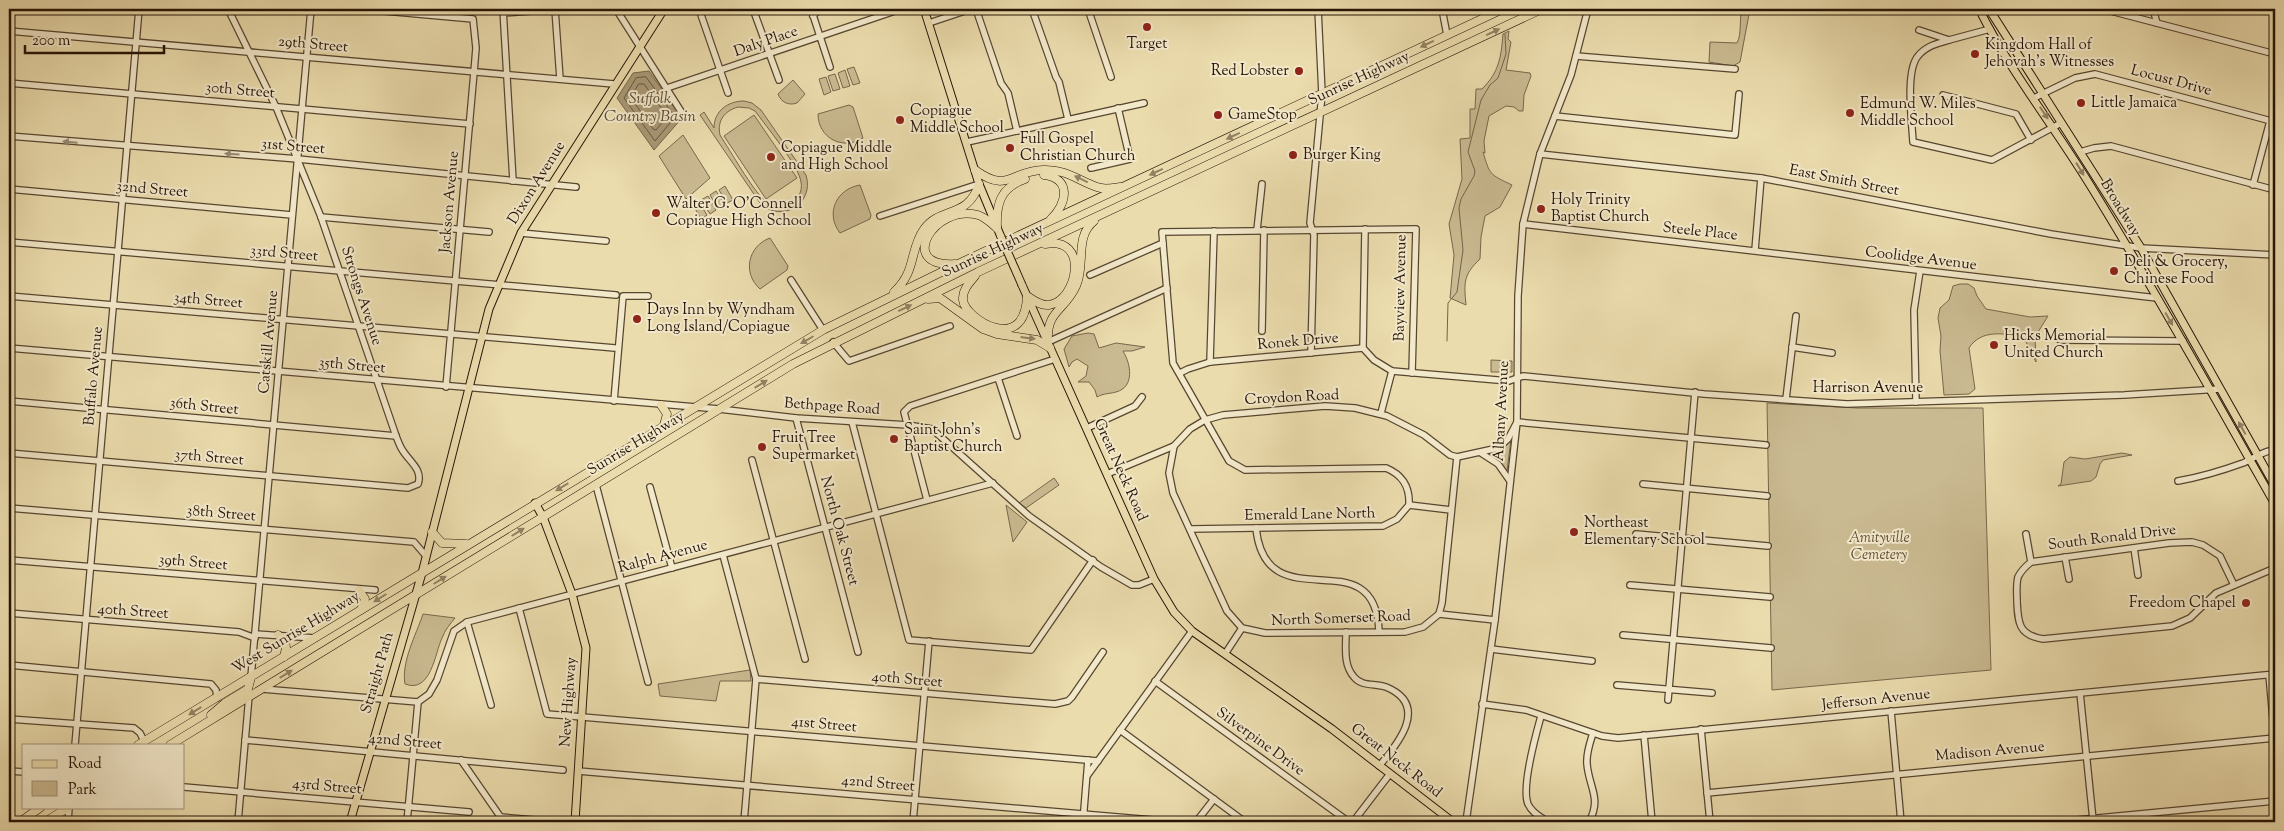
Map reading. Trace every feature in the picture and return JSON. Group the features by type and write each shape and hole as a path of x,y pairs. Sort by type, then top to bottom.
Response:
{"highway":[{"name":"Sunrise Highway","path":"468,544 823,330 960,263 1503,9"},
{"name":"Sunrise Highway","path":"476,558 793,364 833,342 978,272 1542,9"},
{"path":"975,170 988,180 997,182 1042,170 1060,171 1104,189 1127,186"},
{"path":"997,228 999,200 1007,190 1020,181 1043,175 1052,176 1059,181 1064,189 1065,199 1057,213 1044,224"},
{"path":"887,298 903,284 910,273 924,229 933,220 971,202 979,184"},
{"path":"960,263 940,263 932,260 926,253 924,243 928,233 936,225 960,215 971,214 981,215 997,228"},
{"path":"921,301 940,298 983,329 1011,337 1037,340 1049,345 1049,321 1068,299 1076,286 1080,271 1084,232 1089,225 1103,214"},
{"path":"1027,296 1037,303 1047,305 1055,303 1063,296 1072,283 1075,270 1074,258 1070,249 1062,244 1051,243 1037,246"},
{"path":"978,272 964,292 963,300 966,309 984,323 1007,330 1017,326 1023,319 1026,310 1027,296"},
{"path":"661,405 667,414 664,425"},
{"path":"432,532 442,543 468,544"},
{"name":"West Sunrise Highway","path":"141,743 468,544"},
{"name":"West Sunrise Highway","path":"172,744 476,558"},
{"path":"359,590 365,598 361,610"},
{"path":"278,636 285,640 284,657"},
{"path":"194,730 225,703 248,689 252,677"},
{"path":"20,822 40,808"},
{"path":"45,822 67,808"}],"main road":[{"name":"Dixon Avenue","path":"469,389 488,309 521,233 614,84 664,9"},
{"name":"Great Neck Road","path":"924,9 979,184 997,228 1154,579 1174,612 1192,631 1332,729 1389,775 1453,822"},
{"name":"Broadway","path":"1979,9 2127,246 2275,504"},
{"name":"Broadway","path":"1988,9 2140,248 2275,486"},
{"path":"432,532 469,389"},
{"name":"New Highway","path":"535,503 543,516 572,594 586,648 575,822"},
{"name":"Straight Path","path":"350,822 432,532"}],"street":[{"name":"Buffalo Avenue","path":"75,744 139,9"},
{"name":"Strongs Avenue","path":"228,9 276,106 298,159 321,217 396,436 403,451 419,474 418,484 408,488"},
{"name":"Catskill Avenue","path":"252,677 310,9"},
{"name":"Jackson Avenue","path":"362,9 473,19 476,48 446,387"},
{"path":"513,181 503,11 556,9 560,79"},
{"path":"616,9 682,113"},
{"path":"699,9 728,93"},
{"path":"753,9 779,80"},
{"path":"811,9 830,67"},
{"path":"813,16 820,9"},
{"name":"Daly Place","path":"667,88 901,9"},
{"path":"929,23 971,9"},
{"path":"976,9 1001,83 1008,93 1016,131"},
{"path":"1032,9 1059,82 1068,119"},
{"path":"1088,9 1111,77"},
{"path":"1311,353 1312,230 1310,224 1322,94 1318,9"},
{"path":"1442,9 1447,35"},
{"name":"Albany Avenue","path":"1466,822 1495,620 1517,422 1518,296 1523,224 1540,154 1576,56 1588,9"},
{"path":"2103,9 2275,54"},
{"path":"2153,9 2157,23"},
{"path":"1990,29 1949,40 1925,49 1914,61 1911,86 1913,142 1992,160 2061,123"},
{"path":"1919,30 1949,40"},
{"name":"29th Street","path":"9,31 614,84"},
{"path":"1576,56 1735,70"},
{"name":"Locust Drive","path":"2034,98 2076,78 2095,74 2272,121"},
{"name":"30th Street","path":"9,83 470,124"},
{"path":"1555,116 1735,135 1739,94"},
{"path":"1943,95 2016,114 2031,140"},
{"path":"967,142 1144,103"},
{"path":"1091,168 1130,160 1118,108"},
{"path":"2253,185 2272,121"},
{"name":"31st Street","path":"9,136 298,159 576,187"},
{"path":"2080,152 2111,146 2275,190"},
{"name":"East Smith Street","path":"1540,154 1761,178 2051,234 2140,248 2275,255"},
{"path":"1755,250 1761,178"},
{"path":"880,216 979,184"},
{"path":"1262,184 1262,330"},
{"name":"32nd Street","path":"9,189 292,215"},
{"path":"321,217 489,232"},
{"name":"Steele Place","path":"1523,224 1755,250"},
{"path":"1365,229 1363,348 1374,360 1392,371 1509,381 1517,379"},
{"name":"Bayview Avenue","path":"1163,243 1162,232 1416,229 1412,373"},
{"path":"1210,362 1214,231"},
{"path":"521,233 606,241"},
{"name":"33rd Street","path":"9,242 455,282 616,294"},
{"path":"1090,275 1163,243 1173,363 1223,453 1236,466 1245,470 1386,468 1394,471 1406,484 1408,505 1452,510"},
{"name":"Coolidge Avenue","path":"1755,250 2157,298"},
{"path":"1916,402 1914,310 1920,271"},
{"path":"791,280 823,330"},
{"path":"1049,345 1166,288"},
{"name":"34th Street","path":"9,296 615,348"},
{"path":"614,401 623,296 648,296"},
{"path":"1786,399 1796,316"},
{"path":"833,342 849,361 950,326"},
{"path":"2060,340 2182,341"},
{"path":"1792,347 1832,353"},
{"name":"35th Street","path":"9,348 694,407"},
{"name":"Ronek Drive","path":"1180,374 1188,369 1210,362 1363,348"},
{"path":"928,500 904,412 910,406 1055,359"},
{"path":"1381,413 1392,371"},
{"name":"Harrison Avenue","path":"1517,379 1523,376 1847,404 2124,395 2220,389"},
{"path":"998,378 1017,436"},
{"path":"1668,700 1696,392"},
{"path":"1086,428 1136,406 1142,397"},
{"name":"36th Street","path":"9,401 396,436"},
{"name":"Croydon Road","path":"1107,474 1174,446 1190,429 1204,420 1223,415 1325,406 1355,408 1381,413 1424,434 1450,455 1457,457"},
{"name":"Bethpage Road","path":"694,407 796,418 908,425 932,429 1029,516 1093,560 1132,585 1139,585 1154,579"},
{"name":"North Oak Street","path":"796,418 858,652"},
{"path":"852,422 909,640 1031,650 1093,560"},
{"path":"1495,620 1439,614 1442,602 1457,457 1498,448 1508,439 1517,422 1766,445"},
{"path":"1174,446 1170,461 1170,483 1227,611 1242,628 1225,654"},
{"path":"2178,481 2207,475 2275,450"},
{"name":"37th Street","path":"9,453 408,488"},
{"path":"1481,453 1498,464 1510,481"},
{"path":"752,460 805,659"},
{"name":"Ralph Avenue","path":"467,622 993,484"},
{"path":"1643,484 1767,496"},
{"path":"596,485 648,682"},
{"path":"650,487 672,568"},
{"name":"Emerald Lane North","path":"1190,529 1382,526 1397,519 1408,505"},
{"name":"38th Street","path":"9,508 414,542 426,556"},
{"path":"1256,528 1262,556 1274,570 1300,580 1344,581 1360,590 1374,605 1379,631"},
{"path":"1636,534 1768,546"},
{"path":"2026,534 2031,562 2019,576 2016,586 2018,620 2028,634 2043,639 2172,626 2190,618 2216,593 2275,568"},
{"name":"South Ronald Drive","path":"2031,562 2181,541 2203,544 2220,556 2234,585"},
{"path":"2134,548 2138,575"},
{"path":"723,554 756,679 744,822"},
{"path":"2065,557 2069,579"},
{"name":"39th Street","path":"9,560 375,590"},
{"path":"1630,585 1770,597"},
{"name":"41st Street","path":"519,608 548,714 1098,761"},
{"name":"40th Street","path":"9,613 86,621 239,632 255,636 315,638"},
{"name":"North Somerset Road","path":"1242,628 1265,634 1414,630 1424,627 1439,614"},
{"path":"260,689 418,702 429,694 437,680 454,631 467,622 491,705"},
{"path":"1087,776 1192,631"},
{"path":"1346,632 1347,663 1354,678 1359,682 1386,688 1394,692 1402,698 1408,712 1405,731 1379,766"},
{"path":"1623,635 1771,648"},
{"path":"913,822 929,641"},
{"path":"1491,650 1592,661"},
{"name":"40th Street","path":"756,679 1055,704 1068,701 1072,697 1103,652"},
{"path":"9,665 211,684 216,690 217,698"},
{"path":"2272,674 2275,742"},
{"name":"Jefferson Avenue","path":"1482,704 1526,710 1609,738 2272,674"},
{"name":"Silverpine Drive","path":"1155,681 1351,822"},
{"path":"1617,685 1712,693"},
{"path":"2080,693 2093,820"},
{"path":"238,822 249,696"},
{"path":"407,822 418,702"},
{"path":"1891,711 1901,822"},
{"path":"1541,716 1533,745 1526,794 1528,805 1534,813 1548,822"},
{"path":"9,719 134,728 140,733 141,743"},
{"path":"1701,729 1710,822"},
{"path":"1120,730 1245,822"},
{"path":"1589,822 1594,812 1596,798 1587,765 1587,752 1593,733"},
{"path":"1644,735 1652,822"},
{"name":"Madison Avenue","path":"1708,793 2275,738"},
{"name":"42nd Street","path":"246,740 563,770"},
{"path":"461,760 504,822"},
{"path":"1083,822 1088,760"},
{"path":"9,771 22,772"},
{"name":"42nd Street","path":"578,771 1176,822"},
{"path":"1351,822 1389,775"},
{"name":"43rd Street","path":"185,787 469,812"},
{"path":"1196,822 1214,799"},
{"path":"2056,822 2275,802"},
{"path":"68,822 69,808"},
{"path":"500,816 560,822"}],"green space":[{"path":"1742,9 1750,9 1740,62 1733,66 1709,62 1710,42 1737,43"},
{"path":"1509,31 1508,39 1511,42 1506,70 1530,73 1531,76 1524,95 1523,111 1506,106 1489,116 1484,141 1485,153 1483,152 1485,160 1489,170 1495,176 1512,185 1500,207 1485,216 1481,237 1480,259 1470,270 1466,280 1466,305 1450,298 1454,255 1449,224 1462,179 1460,139 1470,138 1470,109 1475,109 1476,89 1482,89 1496,70 1503,34"},
{"path":"854,67 860,83 853,85 847,69"},
{"path":"845,70 850,86 843,88 838,73"},
{"path":"835,74 840,89 833,91 828,76"},
{"path":"826,77 831,92 824,95 819,79"},
{"path":"793,80 805,94 797,103 788,104 778,94"},
{"path":"738,101 752,103 761,110 806,175 806,195 794,208 777,212 768,209 760,203 700,115 704,112 714,128 719,112 727,105","holes":["738,107 749,108 755,111 774,136 799,175 801,189 799,195 790,204 778,207 765,201 748,179 720,135 720,125 725,114"]},
{"path":"849,105 853,107 863,138 848,143 833,140 822,130 818,114"},
{"path":"754,115 797,178 766,199 724,136"},
{"path":"683,135 710,178 686,199 659,156"},
{"path":"860,185 871,215 870,219 840,233 833,218 835,203 845,192 852,187"},
{"path":"725,186 733,200 727,203 719,190"},
{"path":"716,191 725,205 718,209 710,195"},
{"path":"708,196 716,210 710,214 701,200"},
{"path":"699,202 707,215 701,219 693,205"},
{"path":"770,238 788,266 787,270 760,289 754,283 751,275 750,261 752,253 757,247"},
{"path":"1968,284 1974,288 1986,309 2030,317 2048,316 2035,337 2036,362 2024,338 2001,334 1987,335 1974,342 1969,348 1975,389 1969,394 1944,395 1940,351 1941,336 1938,318 1940,308 1949,300 1953,286"},
{"path":"1088,333 1094,334 1099,348 1116,343 1145,347 1132,351 1123,351 1128,362 1130,374 1129,380 1122,389 1097,397 1095,390 1089,382 1078,382 1086,376 1088,366 1077,359 1069,367 1064,349 1072,336"},
{"path":"1491,360 1512,361 1512,372 1491,372"},
{"name":"Amityville Cemetery","path":"1767,403 1857,408 1983,408 1991,670 1772,690"},
{"path":"1511,439 1507,471 1499,461 1488,454 1499,450"},
{"path":"2122,453 2132,455 2103,460 2096,477 2091,481 2058,486 2061,484 2064,462 2070,457 2085,459"},
{"path":"1054,478 1059,485 1026,508 1019,503"},
{"path":"1006,505 1027,522 1013,542"},
{"path":"423,614 455,618 443,635 431,670 421,683 414,686 405,684 405,667"},
{"path":"750,670 751,681 720,681 716,701 660,696 658,684"}],"water":[{"name":"Suffolk Country Basin","path":"649,71 682,118 654,150 617,98 633,73"}],"waterway":[{"path":"1447,341 1448,303 1457,292 1463,250 1459,208 1461,199 1475,171 1468,152 1481,100 1490,85 1498,78 1506,54 1505,34"}],"place":[{"name":"Target","path":"1147,27"},
{"name":"Kingdom Hall of Jehovah’s Witnesses","path":"1975,54"},
{"name":"Red Lobster","path":"1299,71"},
{"name":"Little Jamaica","path":"2081,103"},
{"name":"Edmund W. Miles Middle School","path":"1850,113"},
{"name":"GameStop","path":"1218,115"},
{"name":"Copiague Middle School","path":"900,120"},
{"name":"Full Gospel Christian Church","path":"1010,148"},
{"name":"Burger King","path":"1293,155"},
{"name":"Copiague Middle and High School","path":"771,157"},
{"name":"Holy Trinity Baptist Church","path":"1541,209"},
{"name":"Walter G. O'Connell Copiague High School","path":"656,213"},
{"name":"Deli & Grocery, Chinese Food","path":"2114,271"},
{"name":"Days Inn by Wyndham Long Island/Copiague","path":"637,319"},
{"name":"Hicks Memorial United Church","path":"1994,345"},
{"name":"Saint John's Baptist Church","path":"894,439"},
{"name":"Fruit Tree Supermarket","path":"762,447"},
{"name":"Northeast Elementary School","path":"1574,532"},
{"name":"Freedom Chapel","path":"2246,603"}]}
